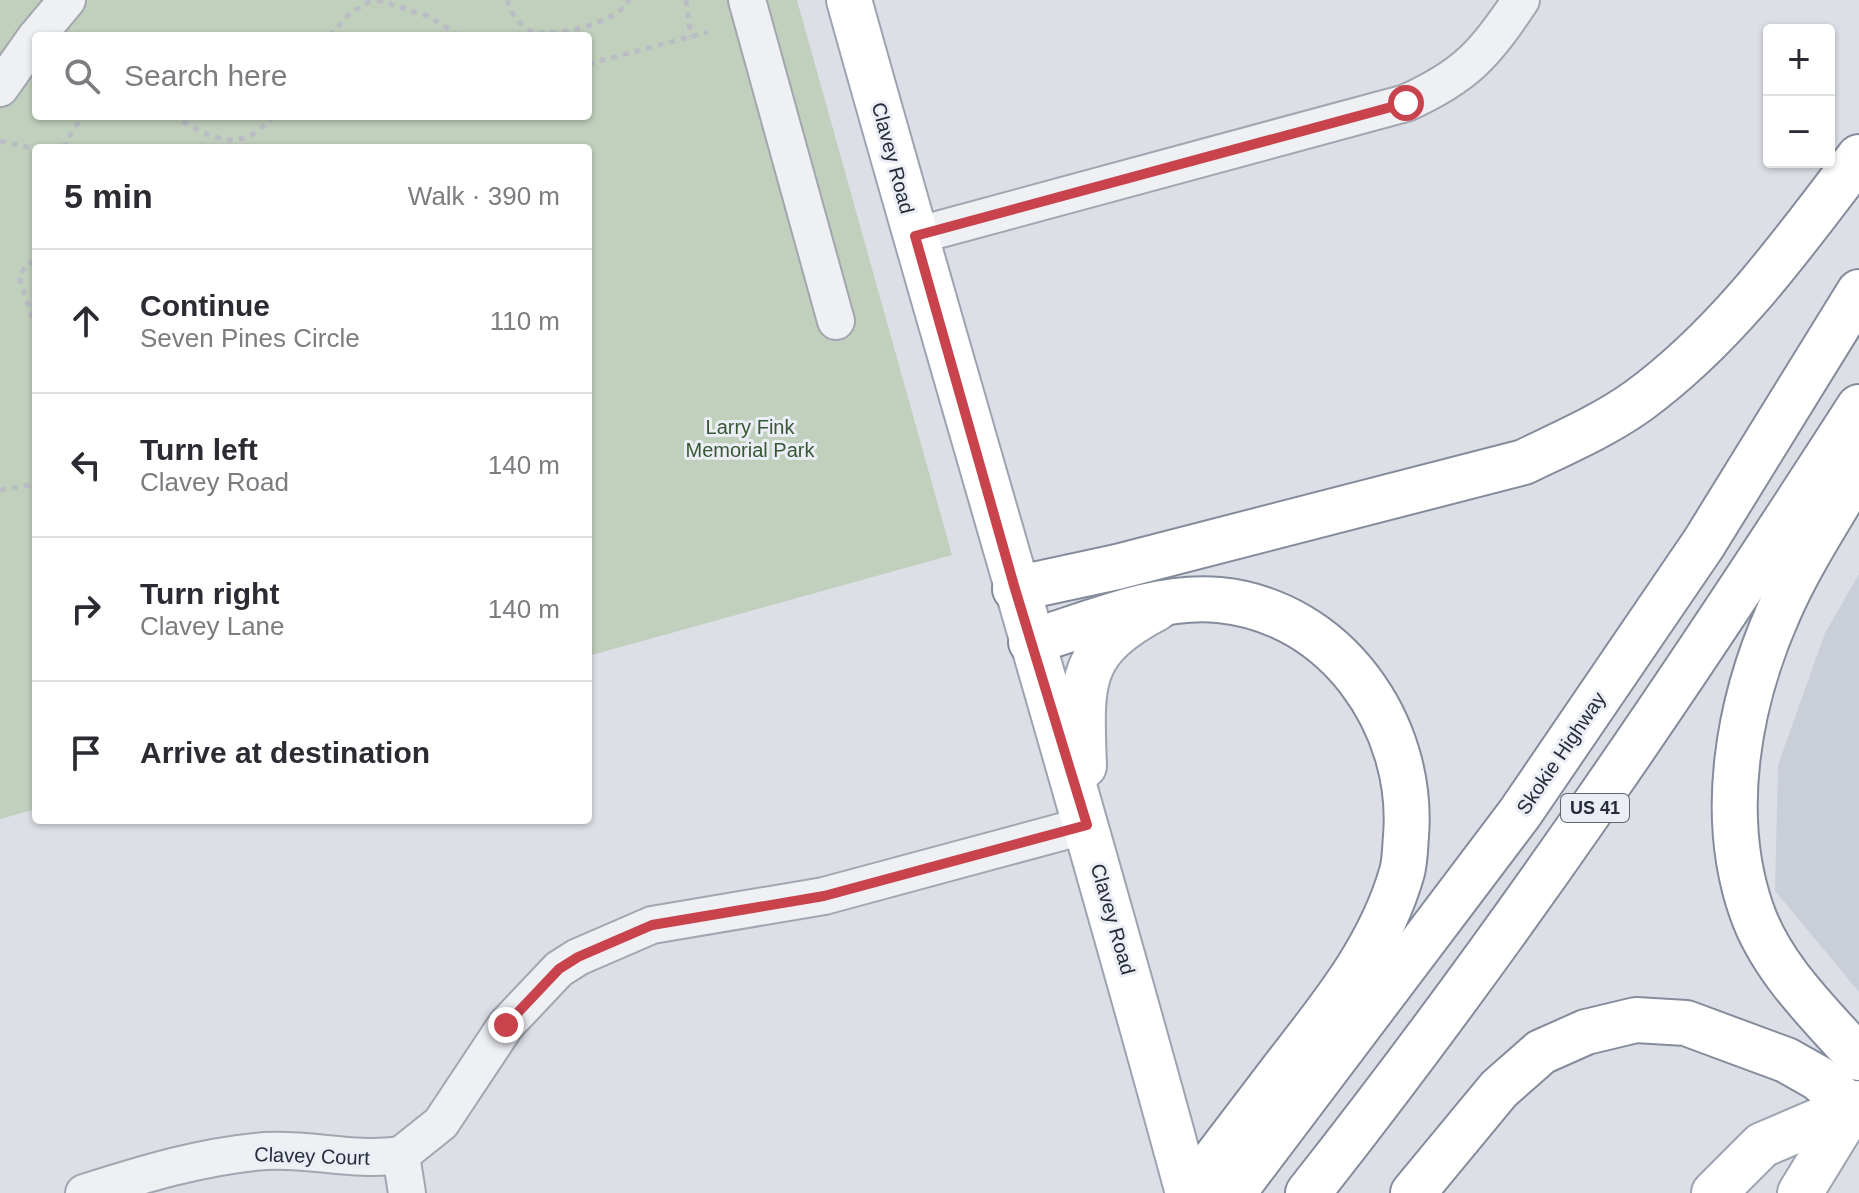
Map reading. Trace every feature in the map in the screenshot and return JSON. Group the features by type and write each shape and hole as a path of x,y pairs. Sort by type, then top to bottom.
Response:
{"main road":[{"name":"Clavey Road","path":"849,0 1015,589 1086,823 1188,1193"},
{"path":"1015,589 1117,567 1524,462 1582,434 1637,401 1692,355 1774,269 1859,157"},
{"name":"Skokie Highway","path":"1233,1193 1520,813 1704,543 1859,292"},
{"name":"US 41","path":"1308,1193 1568,846 1692,667 1859,407"},
{"path":"1859,468 1779,611 1751,695 1734,791 1735,833 1753,915 1791,982 1859,1058"},
{"path":"1031,642 1171,601 1219,600 1257,608 1294,625 1346,664 1386,719 1399,753 1407,816 1403,870 1384,918 1353,979 1188,1193"},
{"path":"1086,823 1082,715 1086,681 1094,660 1109,637 1171,601"},
{"path":"1413,1193 1499,1089 1541,1052 1586,1032 1636,1020 1686,1023 1786,1060 1818,1078 1856,1108"},
{"path":"1714,1193 1762,1145 1856,1108"},
{"path":"1800,1193 1856,1108"}],"street":[{"path":"40,32 67,0"},
{"path":"747,0 836,321"},
{"path":"915,236 1406,103 1450,83 1490,47 1521,0"},
{"path":"0,88 32,43"},
{"path":"407,1193 401,1155 441,1123 506,1025 559,969 578,957 652,925 824,896 1086,823"},
{"name":"Clavey Court","path":"84,1193 201,1159 266,1151 305,1152 367,1160 401,1155"}],"path":[{"path":"333,32 349,14 374,0 428,16 454,32"},
{"path":"507,0 519,22 536,32"},
{"path":"553,32 608,20 629,0"},
{"path":"686,0 691,37"},
{"path":"528,28 529,32"},
{"path":"592,63 708,32"},
{"path":"65,144 80,120"},
{"path":"180,120 214,138 238,141 262,129 270,120"},
{"path":"0,141 32,148"},
{"path":"32,262 26,265 19,277 32,318"},
{"path":"0,490 32,485"}],"shaded area":[{"path":"1859,574 1859,992 1775,891 1778,765 1825,633"}],"green space":[{"name":"Larry Fink Memorial Park","path":"0,0 797,0 952,555 592,655 592,144 32,144 32,810 0,819"}],"route":[{"path":"506,1025 559,969 578,957 652,925 703,913 824,896 924,872 1087,825 1015,589 915,236 1406,103"}]}
